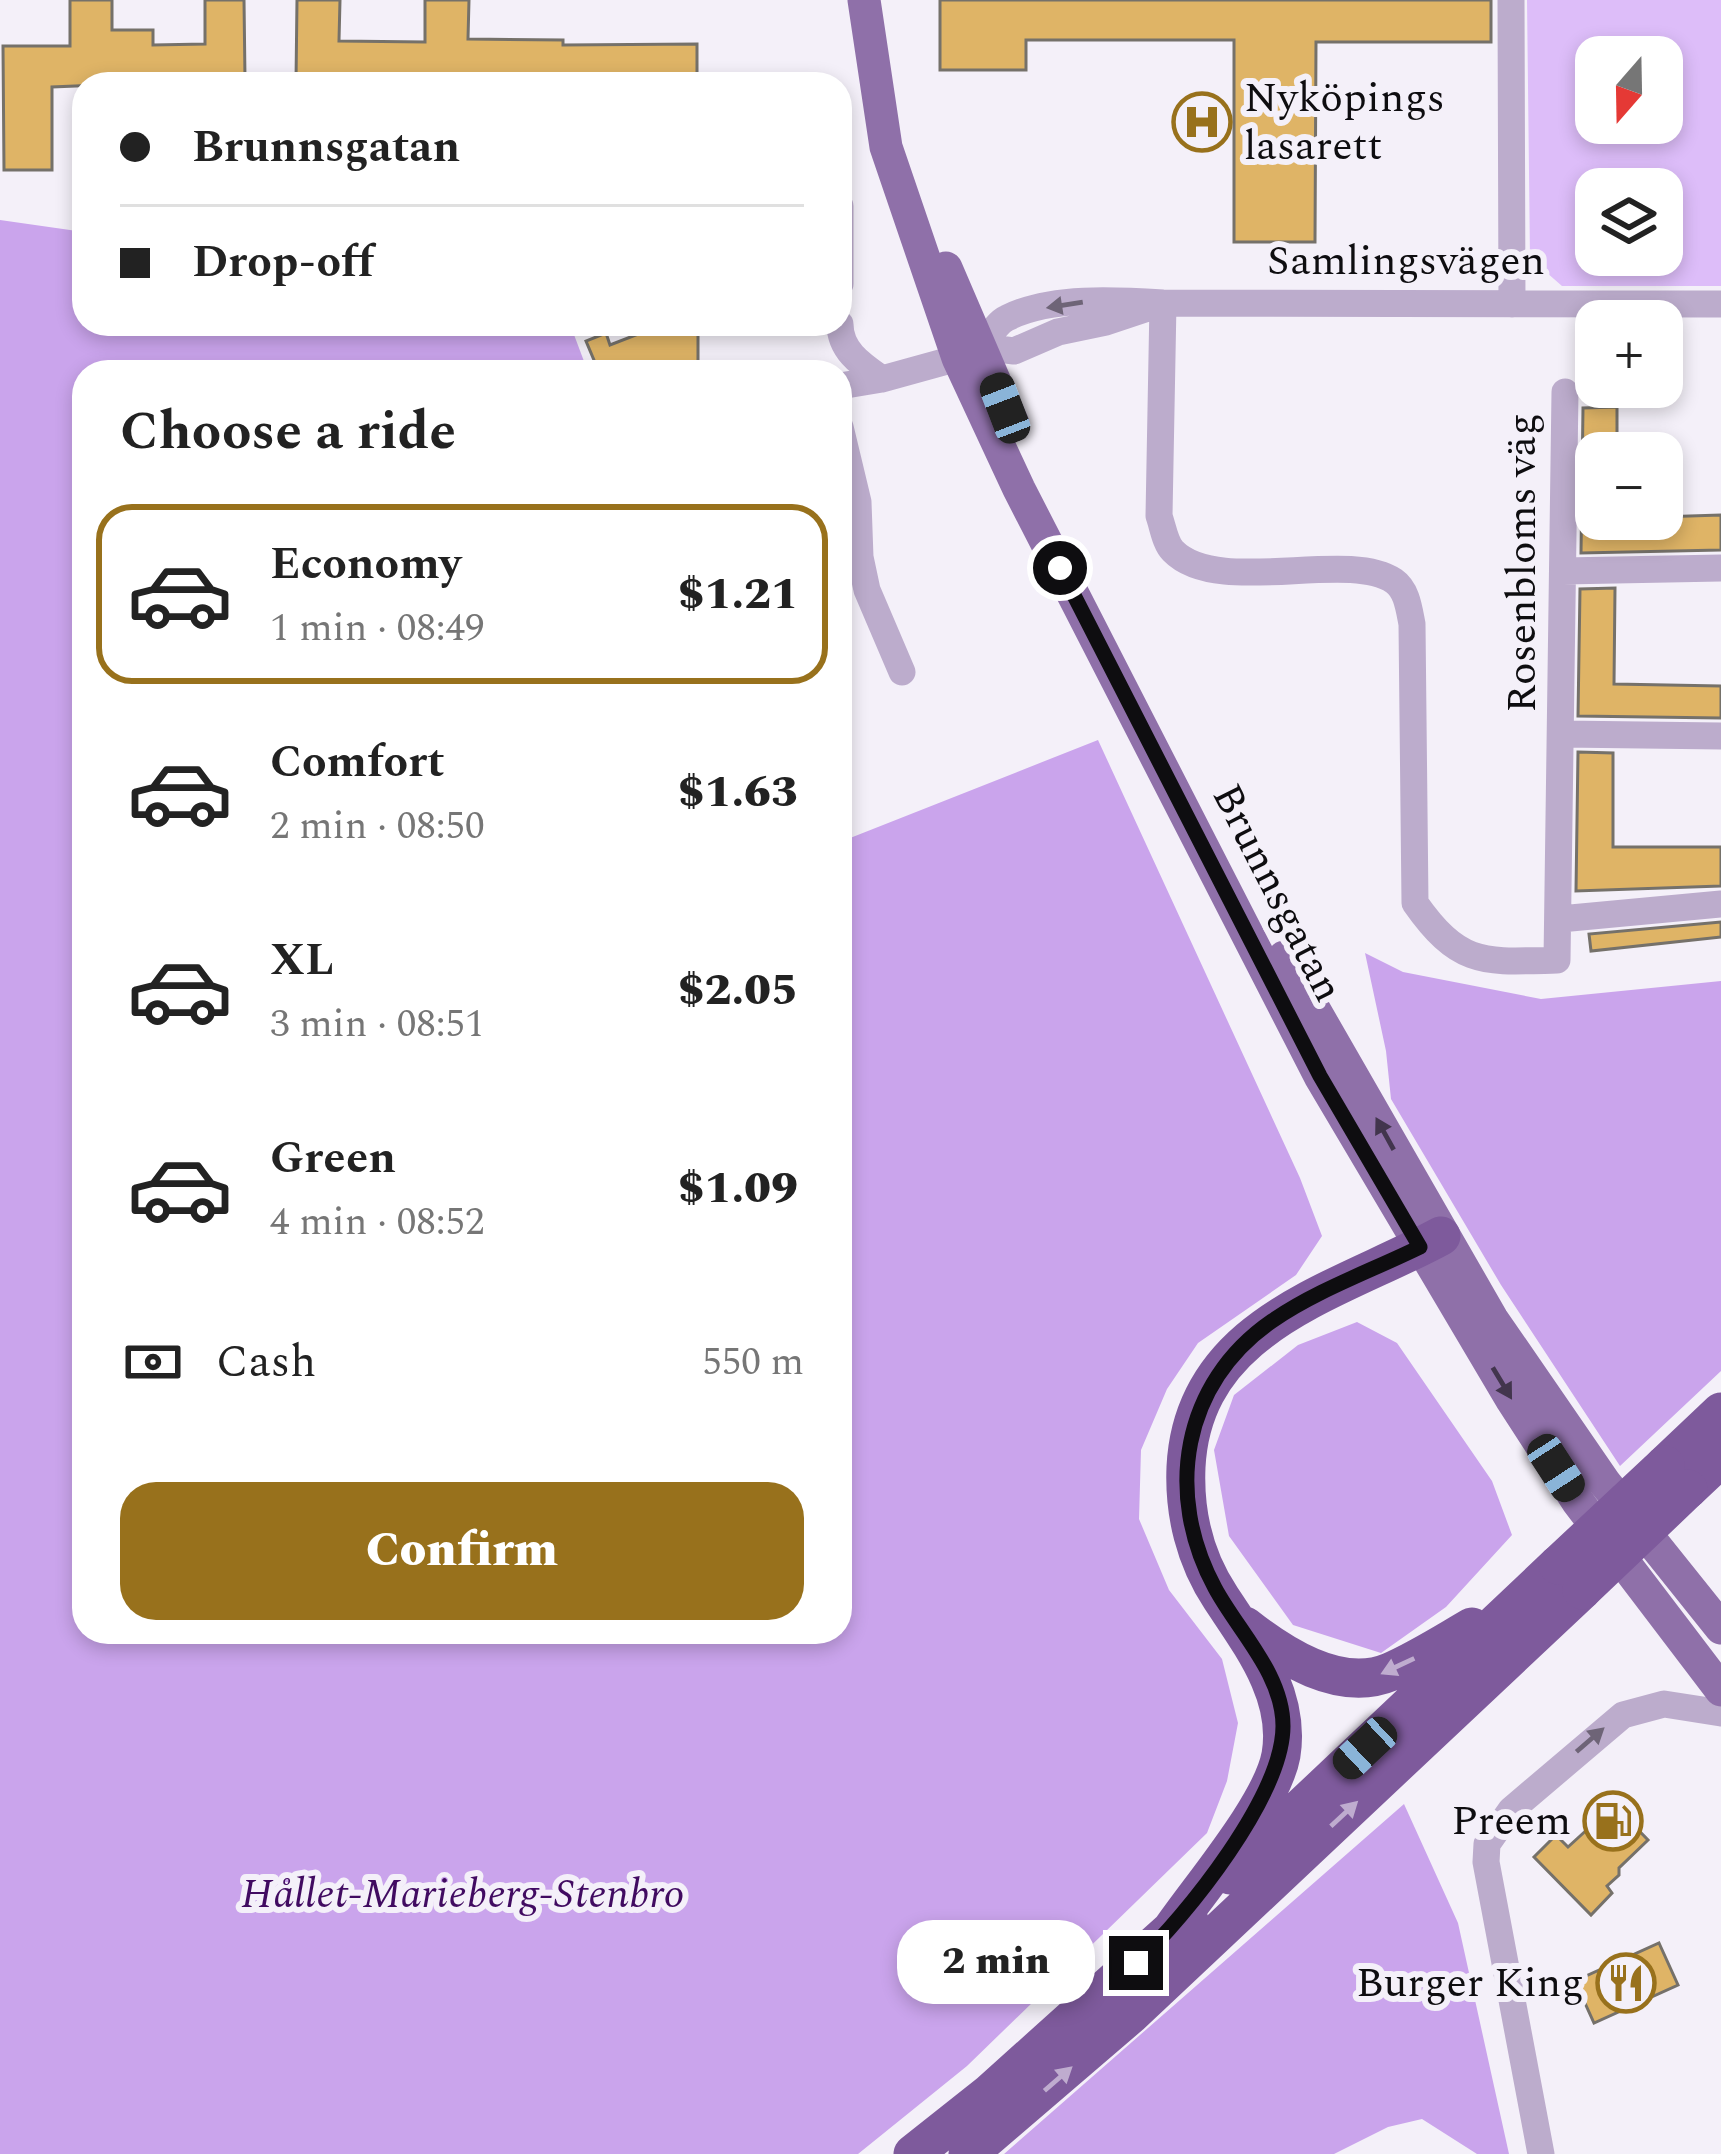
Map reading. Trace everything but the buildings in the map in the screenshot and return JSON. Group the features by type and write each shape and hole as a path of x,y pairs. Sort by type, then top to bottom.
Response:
{"highway":[{"path":"1170,1932 1265,1794 1280,1758 1281,1702 1202,1561 1186,1507 1191,1430 1210,1387 1236,1351 1276,1318 1431,1242"},
{"path":"968,2154 1130,2015 1677,1477 1721,1412"},
{"path":"1677,1477 1721,1458"},
{"path":"1236,1620 1303,1664 1367,1678 1389,1673 1570,1578"},
{"path":"913,2154 990,2093 1170,1932 1519,1602"}],"main road":[{"name":"Brunnsgatan","path":"864,0 886,147 1019,488 1320,1076 1431,1242 1578,1502 1721,1690"},
{"name":"Brunnsgatan","path":"1431,1242 1492,1319 1605,1483 1721,1628"}],"street":[{"path":"1511,0 1512,304"},
{"name":"Samlingsvägen","path":"970,353 1002,320 1029,310 1103,299 1721,304"},
{"name":"Rosenbloms väg","path":"1163,303 1160,516 1170,549 1191,564 1223,571 1371,572 1397,583 1408,600 1412,624 1415,903 1439,938 1484,962 1557,960 1565,392"},
{"path":"840,336 856,361 882,379"},
{"path":"852,384 970,353"},
{"path":"852,477 867,590 902,672"},
{"path":"1563,571 1721,568"},
{"name":"Rosenbloms väg","path":"1563,734 1721,736"},
{"path":"1560,920 1721,904"},
{"path":"1541,2154 1486,1844 1511,1810 1623,1715 1664,1704 1721,1713"}],"shaded area":[{"path":"1527,0 1721,0 1721,286 1562,286 1530,258"}],"green space":[{"name":"Hållet-Marieberg-Stenbro","path":"0,220 72,230 72,336 574,336 584,360 72,360 72,1644 852,1644 852,837 1098,740 1300,1178 1322,1236 1296,1275 1198,1343 1167,1389 1141,1450 1139,1519 1169,1590 1222,1659 1238,1723 1227,1781 1207,1833 967,2066 858,2154 0,2154"},
{"path":"1365,953 1403,972 1541,999 1721,981 1721,1371 1620,1466 1501,1285 1391,1099"},
{"path":"1357,1322 1397,1343 1492,1481 1512,1535 1446,1607 1381,1653 1293,1625 1229,1536 1214,1450 1234,1395 1298,1345"},
{"path":"1404,1804 1458,1923 1509,2154 1477,2154 1422,2119 1388,2127 1334,2154 1004,2154"}],"place":[{"name":"Nyköpings lasarett","path":"1202,122"},
{"name":"Preem","path":"1613,1821"},
{"name":"Burger King","path":"1626,1983"}],"route":[{"path":"1060,568 1320,1076 1420,1247 1302,1303 1253,1335 1222,1368 1191,1430 1186,1507 1192,1533 1216,1592 1281,1702 1282,1744 1265,1794 1170,1932 1136,1963"}]}
